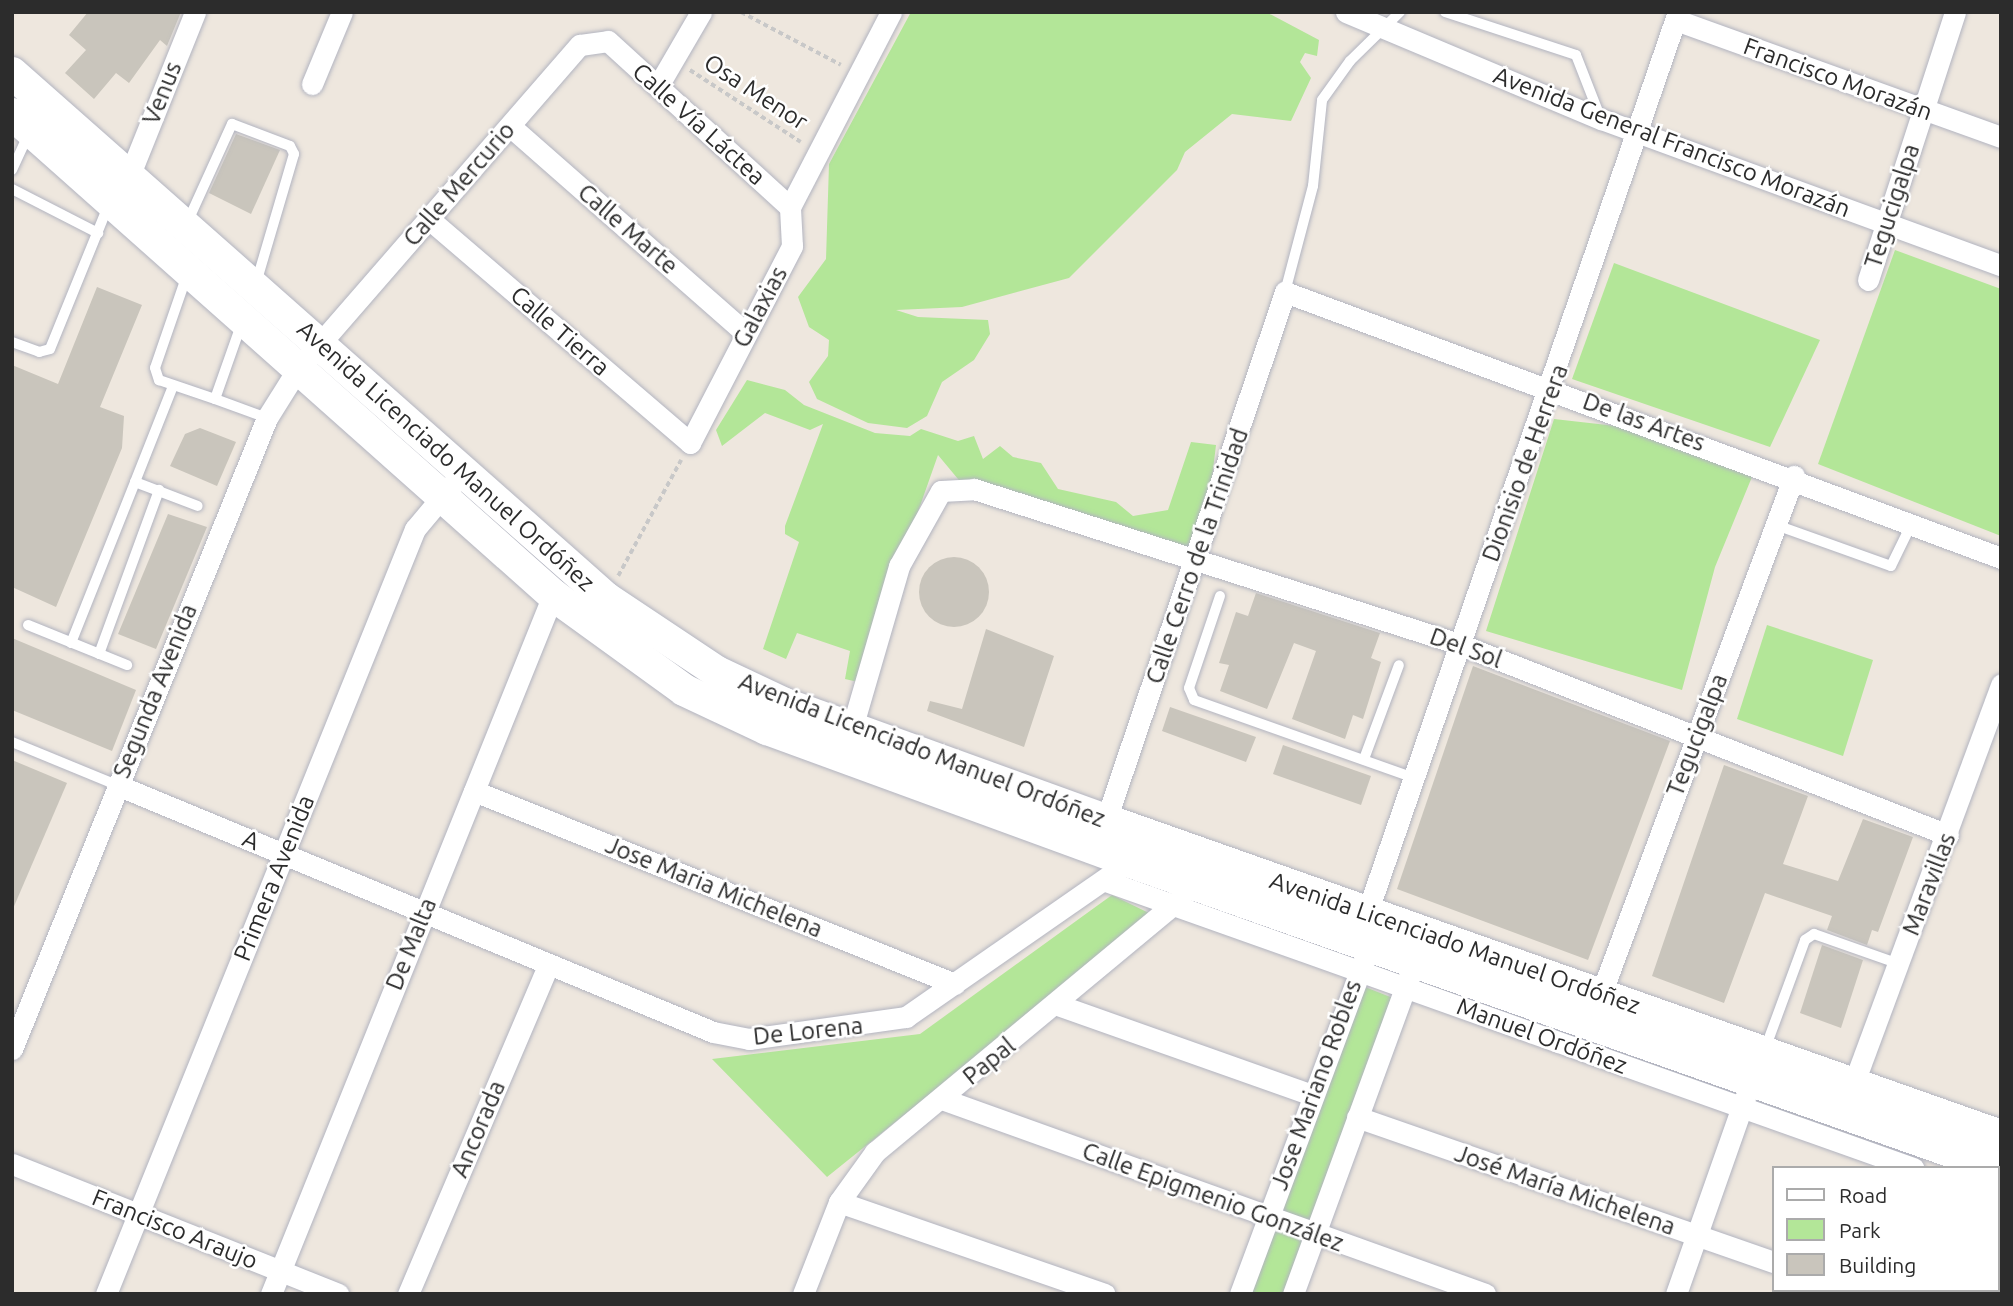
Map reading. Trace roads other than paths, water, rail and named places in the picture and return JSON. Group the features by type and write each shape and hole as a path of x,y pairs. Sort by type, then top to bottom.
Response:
{"main road":[{"name":"Avenida Licenciado Manuel Ordóñez","path":"12,73 186,225 249,303 297,370 606,598 717,672 852,728 1377,917 1416,961 1746,1095 1841,1113 1992,1166"},
{"name":"Avenida Licenciado Manuel Ordóñez","path":"21,122 188,273 249,303 319,345 553,595 684,690 767,729 1119,872 1196,884 1365,959 1416,961 1601,994 2001,1136"}],"street":[{"name":"Venus","path":"130,174 195,12"},
{"path":"312,84 342,12"},
{"path":"658,86 701,12"},
{"path":"790,207 891,12"},
{"name":"Tegucigalpa","path":"1868,280 1955,12"},
{"name":"Avenida General Francisco Morazán","path":"1352,13 1384,29 1601,119 2001,265"},
{"name":"Francisco Morazán","path":"1677,16 1922,110 2001,137"},
{"name":"Dionisio de Herrera","path":"1377,917 1412,777 1552,388 1677,16"},
{"name":"Calle Vía Láctea","path":"608,40 790,207"},
{"name":"Calle Mercurio","path":"319,345 580,45 608,40"},
{"name":"Calle Marte","path":"510,126 746,333"},
{"name":"Galaxias","path":"690,443 792,246 790,207"},
{"name":"Calle Tierra","path":"429,219 690,443"},
{"name":"De las Artes","path":"1285,292 1794,476 2001,558"},
{"name":"Calle Cerro de la Trinidad","path":"1106,820 1198,556 1285,292"},
{"name":"Segunda Avenida","path":"12,1049 267,418 297,370 319,345"},
{"name":"Tegucigalpa","path":"1601,994 1794,476"},
{"name":"Primera Avenida","path":"106,1294 415,529 451,484"},
{"name":"Del Sol","path":"852,728 899,566 941,491 974,489 1198,556 1459,644 1948,835"},
{"name":"De Malta","path":"271,1294 553,595"},
{"name":"Maravillas","path":"1841,1113 1948,835 2001,684"},
{"name":"A","path":"117,785 425,910"},
{"name":"Jose Maria Michelena","path":"474,791 955,984"},
{"name":"De Lorena","path":"425,910 548,965 713,1032 749,1039 887,1023 955,984 1119,872 1160,838"},
{"name":"Papal","path":"803,1294 839,1202 875,1152 1058,1005 1222,862"},
{"path":"1119,872 1172,906 1365,959"},
{"name":"Jose Mariano Robles","path":"1240,1294 1312,1095 1365,959 1377,917"},
{"name":"Jose Mariano Robles","path":"1293,1294 1416,961"},
{"name":"Ancorada","path":"408,1294 548,965"},
{"path":"1058,1005 1312,1095"},
{"path":"1676,1294 1764,1051"},
{"path":"1746,1095 1908,1166"},
{"name":"Calle Epigmenio González","path":"942,1099 1485,1294"},
{"name":"José María Michelena","path":"1357,1117 1772,1262"},
{"name":"Francisco Araujo","path":"12,1164 338,1294"},
{"path":"839,1202 1104,1294"}],"lane":[{"path":"1285,292 1313,186 1322,100 1400,12"},
{"path":"1445,12 1576,55 1601,119"},
{"path":"12,170 21,122"},
{"path":"186,225 232,124 290,146 294,155 249,303 215,399"},
{"path":"12,189 98,233"},
{"path":"12,342 50,349 110,202"},
{"path":"188,273 155,368 159,380 267,418"},
{"path":"71,643 173,386"},
{"path":"135,482 198,506"},
{"path":"99,654 159,490"},
{"path":"1776,525 1891,566 1912,523"},
{"path":"1220,596 1189,688 1194,700 1412,777"},
{"path":"28,625 127,665"},
{"path":"1364,759 1399,665"},
{"path":"12,743 117,785"},
{"path":"1764,1051 1805,940 1814,934 1899,964"}]}
